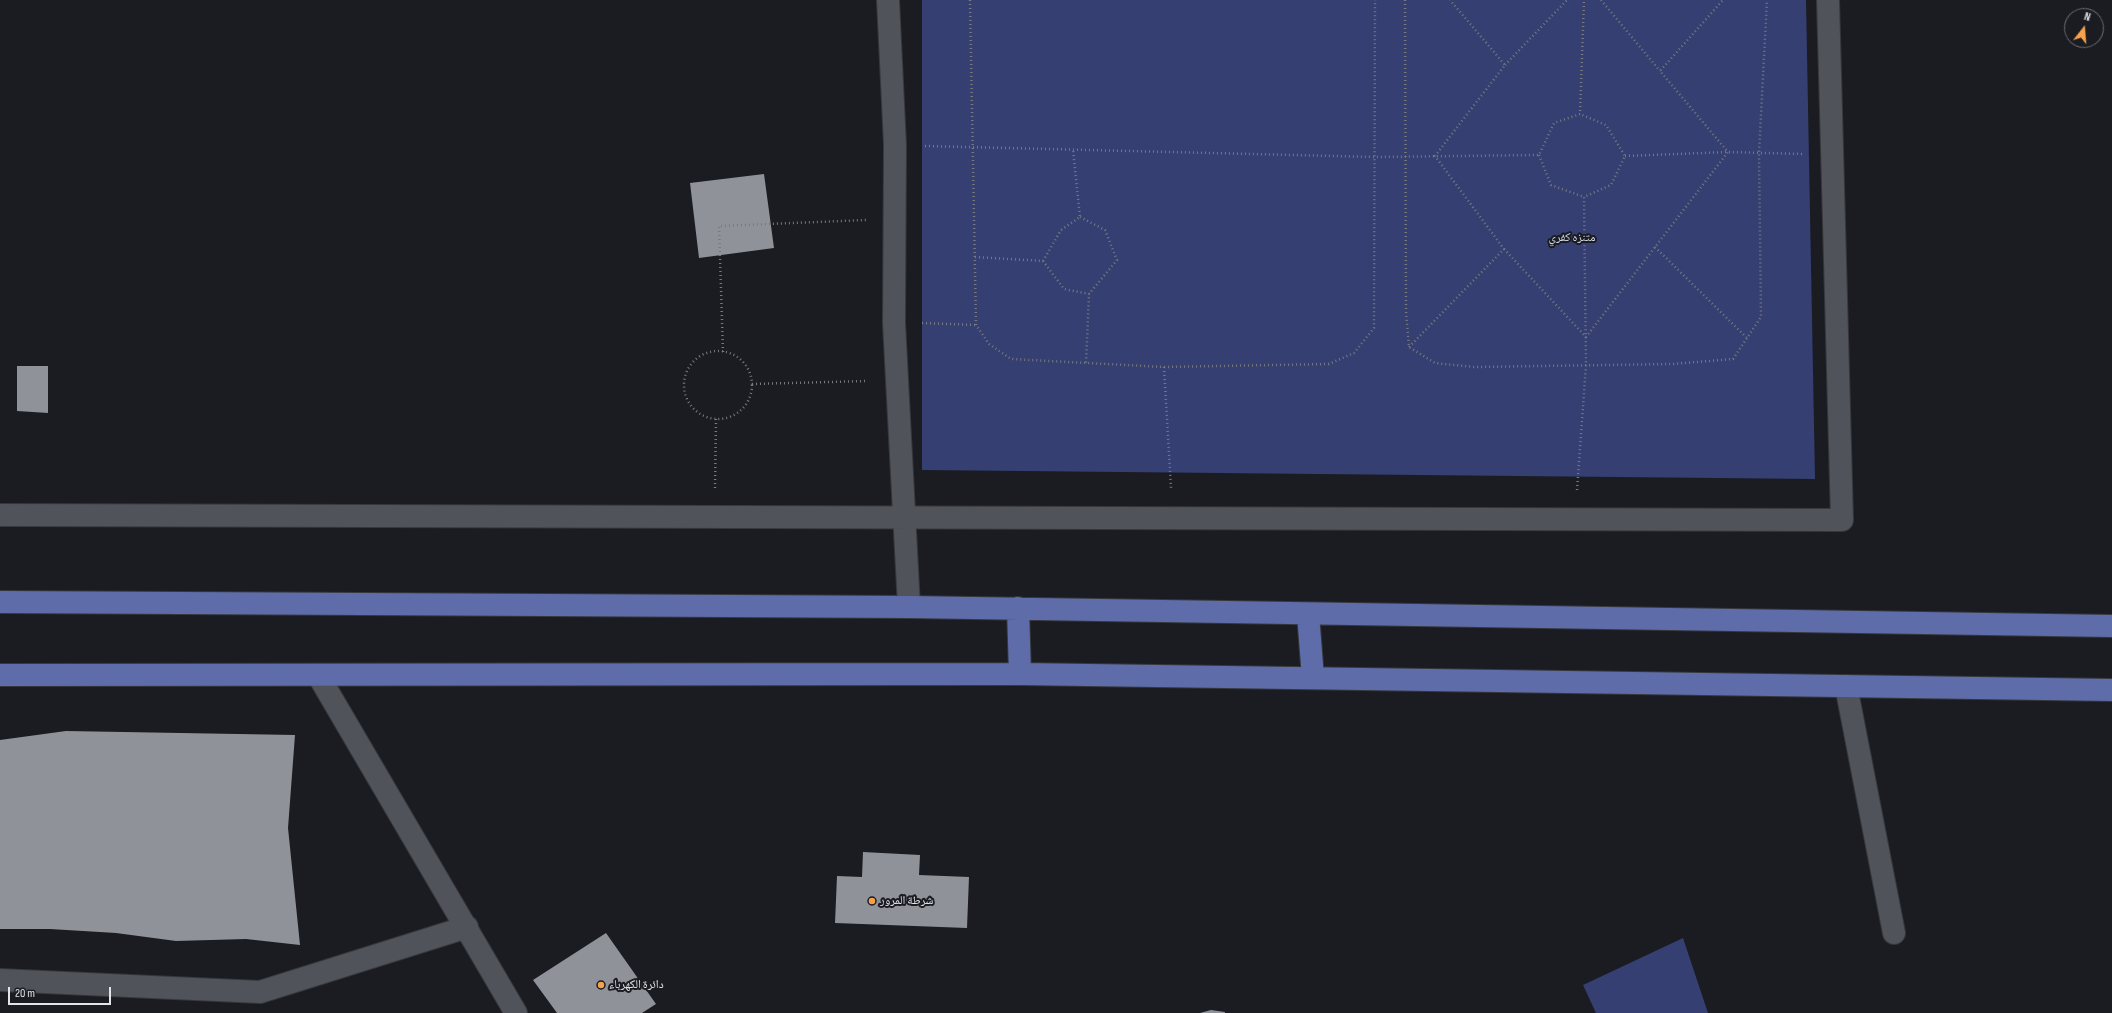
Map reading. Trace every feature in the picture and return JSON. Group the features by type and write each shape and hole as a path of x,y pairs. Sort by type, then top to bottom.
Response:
{"main road":[{"path":"0,602 1018,608 1308,614 2112,626"},
{"path":"1018,608 1020,674"},
{"path":"1308,614 1313,678"},
{"path":"0,675 1020,674 2112,690"}],"street":[{"path":"888,0 894,145 894,323 909,607"},
{"path":"0,515 1842,520 1828,0"},
{"path":"318,675 516,1013"},
{"path":"1846,686 1894,933"},
{"path":"0,980 260,992 467,927"}],"path":[{"path":"970,0 976,325 989,344 1011,359 1164,367 1329,364 1354,353 1374,328 1375,0"},
{"path":"1405,0 1406,311 1409,347"},
{"path":"1450,0 1505,65"},
{"path":"1435,156 1505,65 1567,0"},
{"path":"1580,114 1584,0"},
{"path":"1601,0 1728,152"},
{"path":"1660,71 1723,0"},
{"path":"1409,347 1435,363 1474,367 1673,364 1733,359 1761,317 1759,153 1767,0"},
{"path":"1580,114 1606,125 1625,156 1612,185 1584,197 1551,185 1539,155 1554,122 1580,114"},
{"path":"894,145 1375,157 1539,155"},
{"path":"1073,150 1080,217"},
{"path":"1625,156 1728,152 1832,154"},
{"path":"1586,337 1728,152"},
{"path":"1435,156 1504,249 1586,337"},
{"path":"1575,519 1586,365 1584,197"},
{"path":"1043,261 1061,230 1080,217"},
{"path":"1080,217 1105,230 1117,260 1089,294 1086,363"},
{"path":"724,352 718,226 894,219"},
{"path":"1655,247 1747,338"},
{"path":"1409,347 1504,249"},
{"path":"975,257 1043,261 1064,288 1089,294"},
{"path":"894,323 976,325"},
{"path":"708,352 730,352 739,358 747,366 752,384 749,399 743,408 734,415 716,419 700,414 692,407 685,397 683,386 684,374 690,365 698,357 708,352"},
{"path":"1164,367 1173,518"},
{"path":"752,384 897,380"},
{"path":"715,516 716,419"}],"green space":[{"name":"متنزه كفري","path":"922,0 1806,0 1815,479 922,470"},
{"path":"1683,938 1708,1013 1596,1013 1583,985"}],"building":[{"path":"764,174 774,248 699,258 690,183"},
{"path":"17,366 48,366 48,413 17,411"},
{"path":"66,731 295,735 288,828 300,945 246,939 176,941 116,933 50,929 0,929 0,740"},
{"path":"863,852 920,855 919,875 969,877 967,928 835,923 837,876 862,877"},
{"path":"606,933 656,1004 642,1013 557,1013 533,980"},
{"path":"1211,1010 1225,1012 1225,1013 1200,1013"}],"place":[{"name":"شرطة المرور","path":"872,901"},
{"name":"دائرة الكهرباء","path":"601,985"}]}
